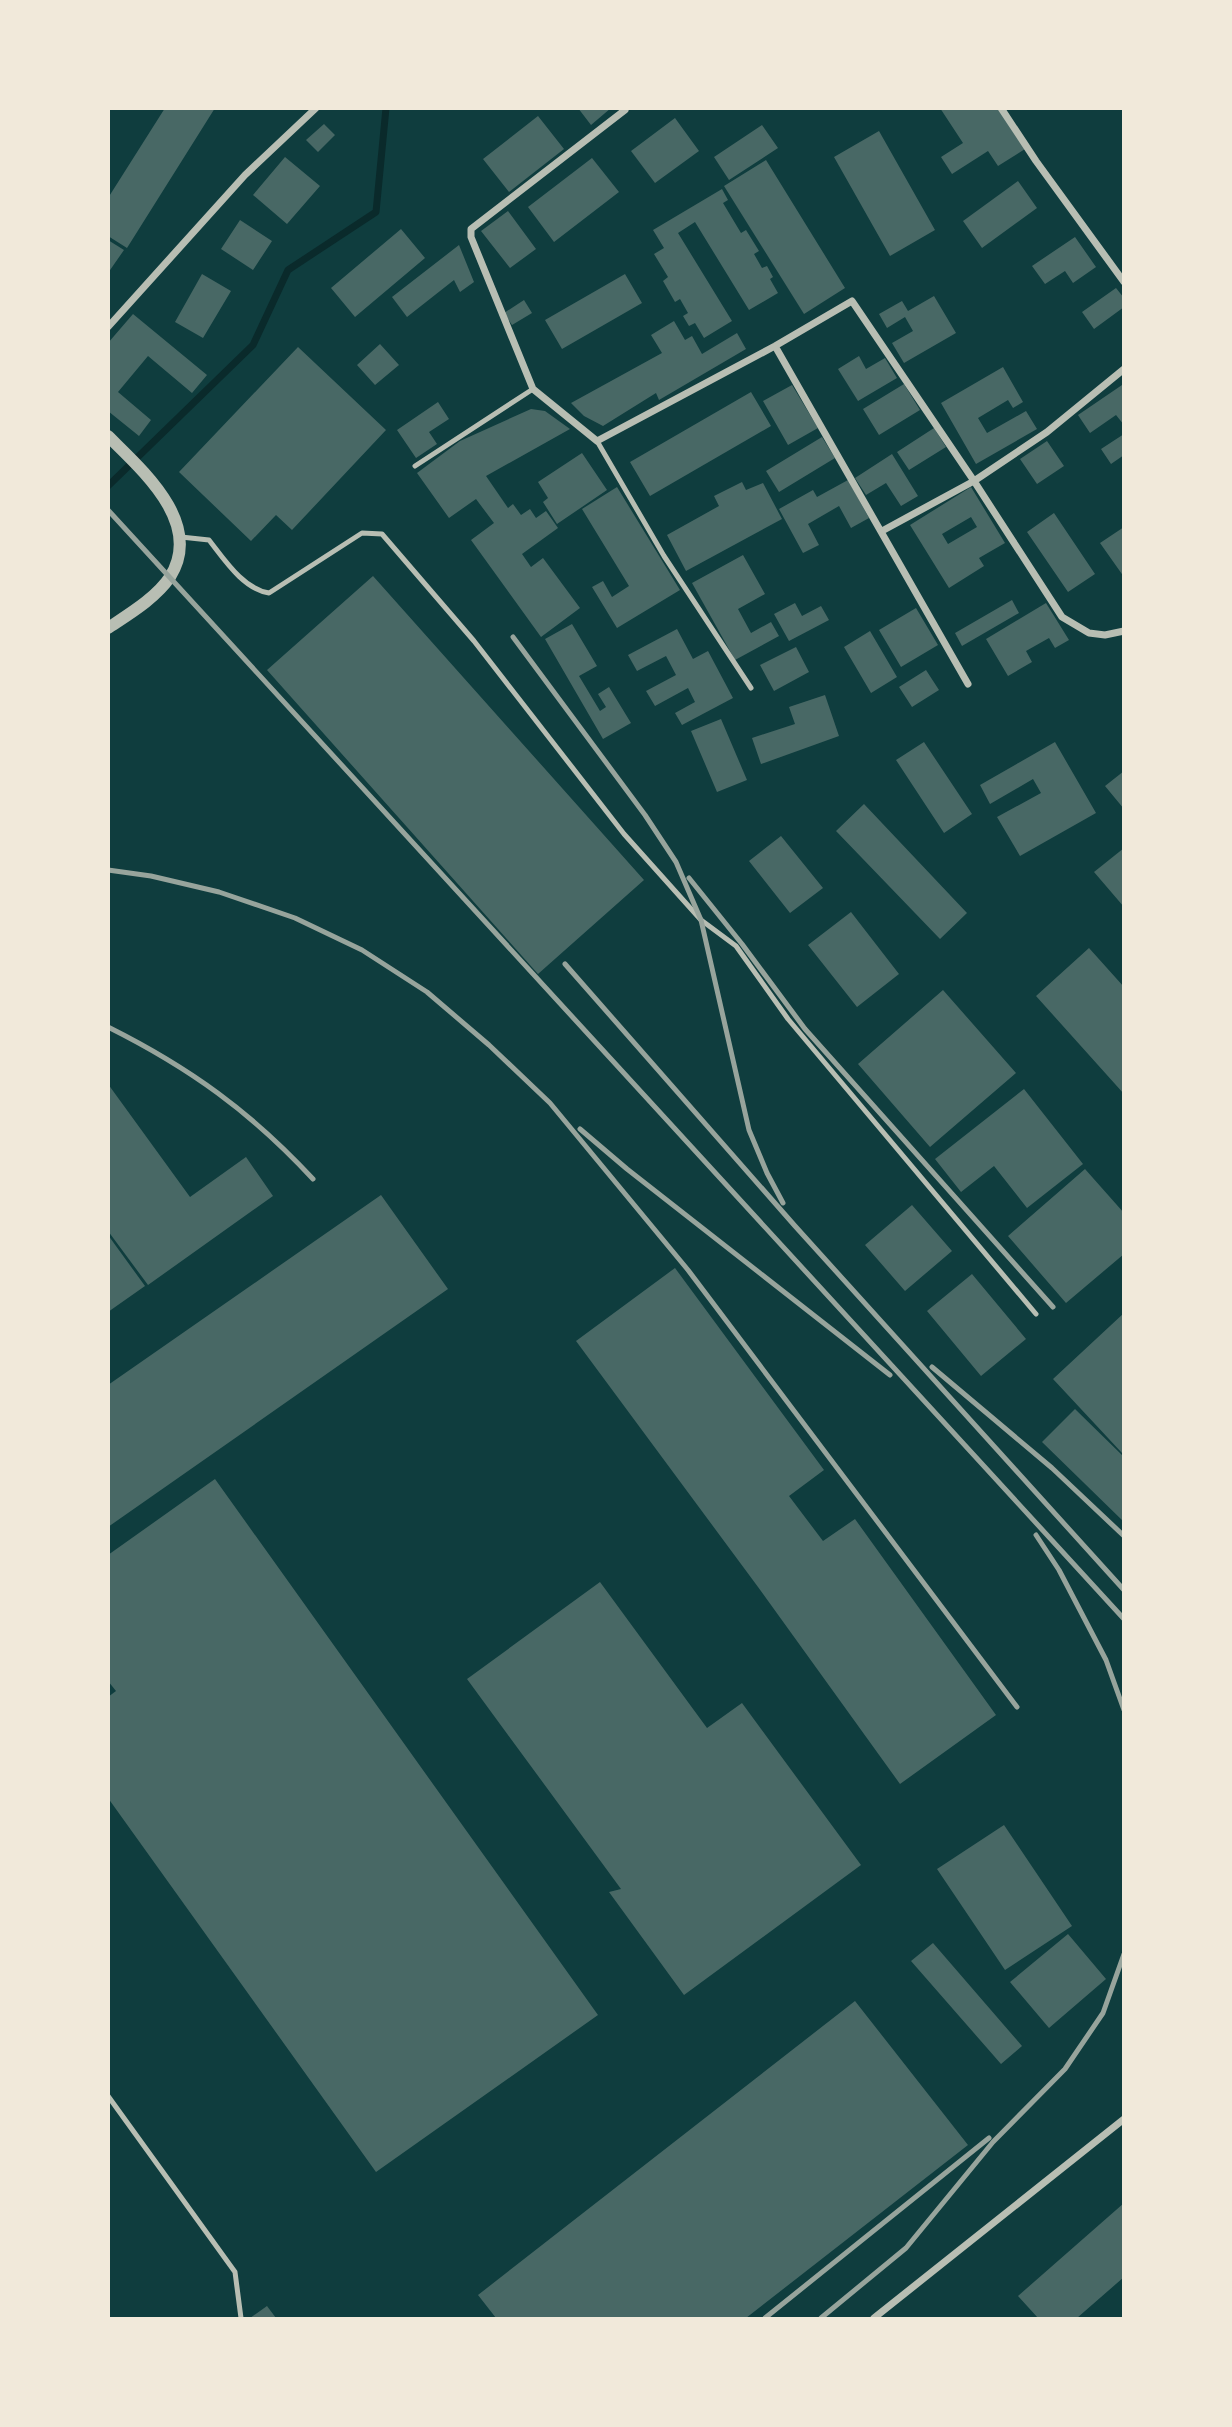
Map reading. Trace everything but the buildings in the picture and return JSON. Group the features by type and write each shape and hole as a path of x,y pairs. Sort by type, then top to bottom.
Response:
{"street":[{"path":"108,327 245,175 316,108"},
{"path":"1001,108 1124,282"},
{"path":"625,110 471,229 471,237 533,389 597,441 775,346 852,301 1062,617 1089,634 1105,635 1124,631"},
{"path":"775,346 968,684"},
{"path":"882,531 974,481 1046,432 1124,369"},
{"path":"108,628 130,614 169,578 178,555 178,537 173,514 151,480 112,439"},
{"path":"874,2319 1124,2119"}],"lane":[{"path":"415,466 533,389"},
{"path":"597,441 664,556 751,688"},
{"path":"178,537 209,540 229,566 253,587 269,593 362,533 382,534 474,641 624,834 701,920 736,946 788,1019 1036,1314"},
{"path":"108,2096 235,2272 241,2319"}],"waterway":[{"path":"108,486 253,345 288,270 376,212 386,108"}],"railway":[{"path":"108,510 1124,1619"},
{"path":"513,637 645,815 676,862 701,920 749,1130 783,1203"},
{"path":"108,870 151,876 219,892 295,918 362,950 427,992 489,1045 550,1103 688,1270 1017,1707"},
{"path":"689,878 805,1029 1053,1307"},
{"path":"565,964 795,1226 1124,1590"},
{"path":"108,1027 193,1075 218,1093 243,1112 313,1179"},
{"path":"580,1129 627,1169 890,1375"},
{"path":"932,1367 1052,1468 1124,1536"},
{"path":"1036,1535 1059,1570 1106,1660 1124,1710"},
{"path":"821,2318 906,2248 993,2142 1065,2069 1103,2013 1124,1954"},
{"path":"765,2318 989,2138"}]}
